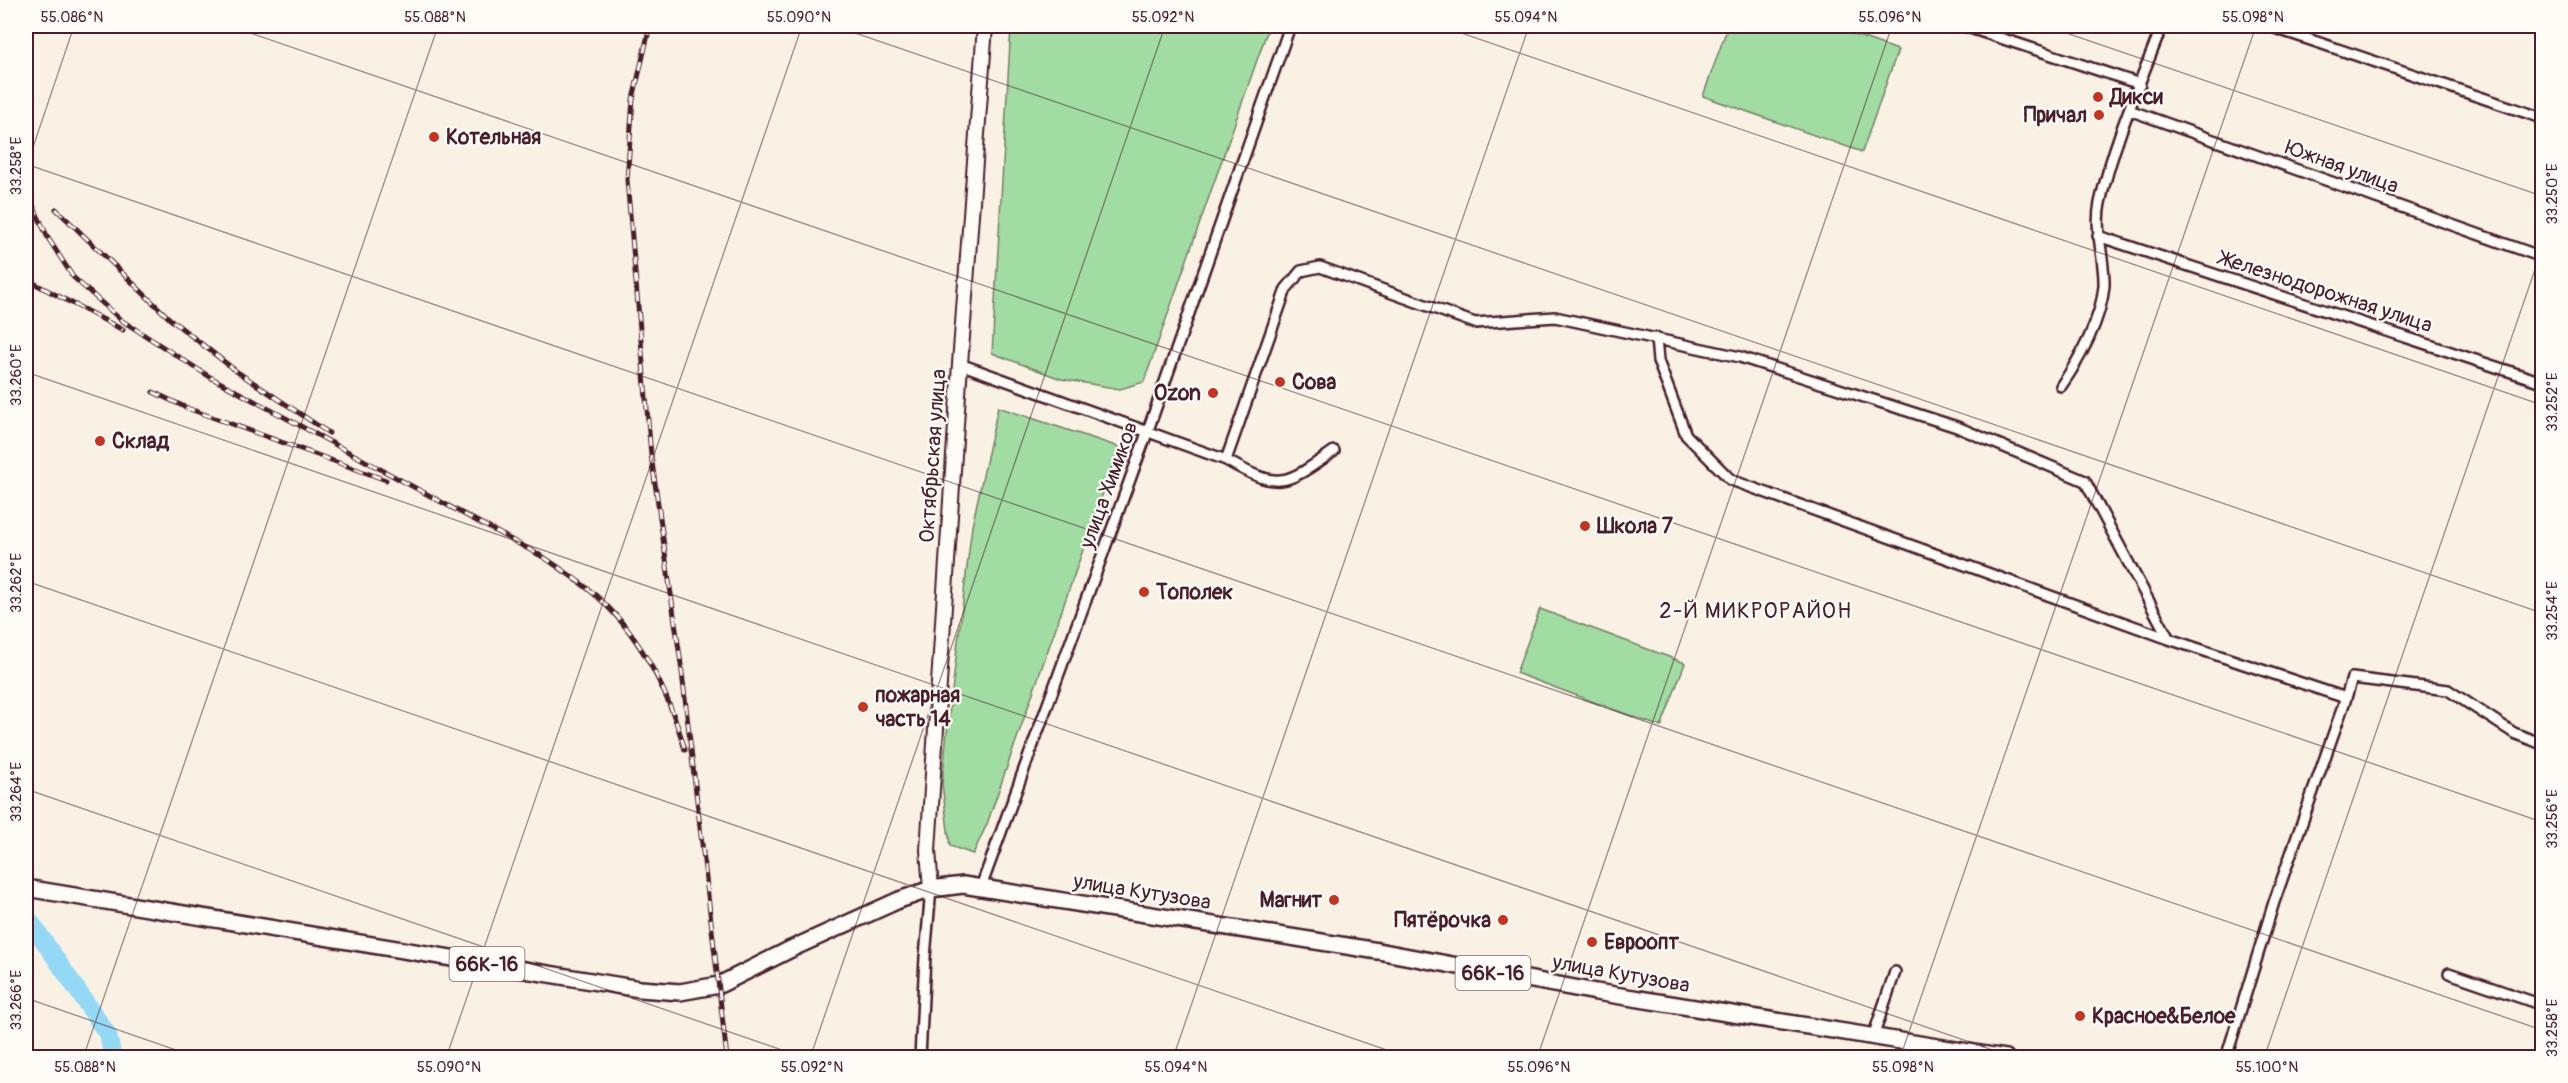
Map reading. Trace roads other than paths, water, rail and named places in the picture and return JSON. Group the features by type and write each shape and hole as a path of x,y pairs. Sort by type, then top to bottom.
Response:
{"main road":[{"name":"Октябрьская улица","path":"931,889 928,850 985,26"},
{"name":"66К-16","path":"26,888 640,990 680,992 729,982 793,948 864,915 931,889 951,885 981,887"},
{"name":"улица Кутузова","path":"981,887 1378,951 1596,992 2006,1058"}],"street":[{"name":"улица Химиков","path":"981,887 1147,432 1290,26"},
{"path":"1964,26 2140,84"},
{"path":"2061,386 2077,364 2094,325 2104,286 2098,236 2100,204 2129,110 2162,26"},
{"path":"2269,26 2542,118"},
{"name":"Южная улица","path":"2129,110 2542,257"},
{"name":"Железнодорожная улица","path":"2098,236 2542,382"},
{"path":"1226,460 1286,289 1301,272 1320,267 1475,323 1555,317 1740,357 1957,427 2085,481 2169,639"},
{"path":"1656,338 1658,361 1686,435 1731,480 2169,639 2346,698"},
{"path":"960,364 1226,460 1274,482 1299,475 1334,451"},
{"path":"2226,1058 2274,902 2352,678 2448,690 2514,733 2542,744"},
{"path":"920,1058 931,889"},
{"path":"1873,1037 1895,972"},
{"path":"2449,973 2542,1005"}],"waterway":[{"path":"26,915 108,1035 113,1058"}],"railway":[{"path":"650,26 633,99 627,180 651,455 681,664 727,1058"},
{"path":"26,190 48,238 73,277 121,320 210,377 545,558 593,593 625,627 651,665 670,706 685,750"},
{"path":"56,209 170,319 236,371 329,433"},
{"path":"26,279 123,330"},
{"path":"153,392 187,408 386,480"}],"place":[{"name":"Дикси","path":"2098,97"},
{"name":"Причал","path":"2099,115"},
{"name":"Котельная","path":"434,137"},
{"name":"Сова","path":"1280,382"},
{"name":"Ozon","path":"1213,393"},
{"name":"Склад","path":"100,441"},
{"name":"Школа 7","path":"1585,526"},
{"name":"Тополек","path":"1144,592"},
{"name":"пожарная часть 14","path":"863,707"},
{"name":"Магнит","path":"1334,900"},
{"name":"Пятёрочка","path":"1503,920"},
{"name":"Евроопт","path":"1592,942"},
{"name":"Красное&Белое","path":"2080,1016"}],"district":[{"name":"2-Й МИКРОРАЙОН","path":"1756,611"}]}
